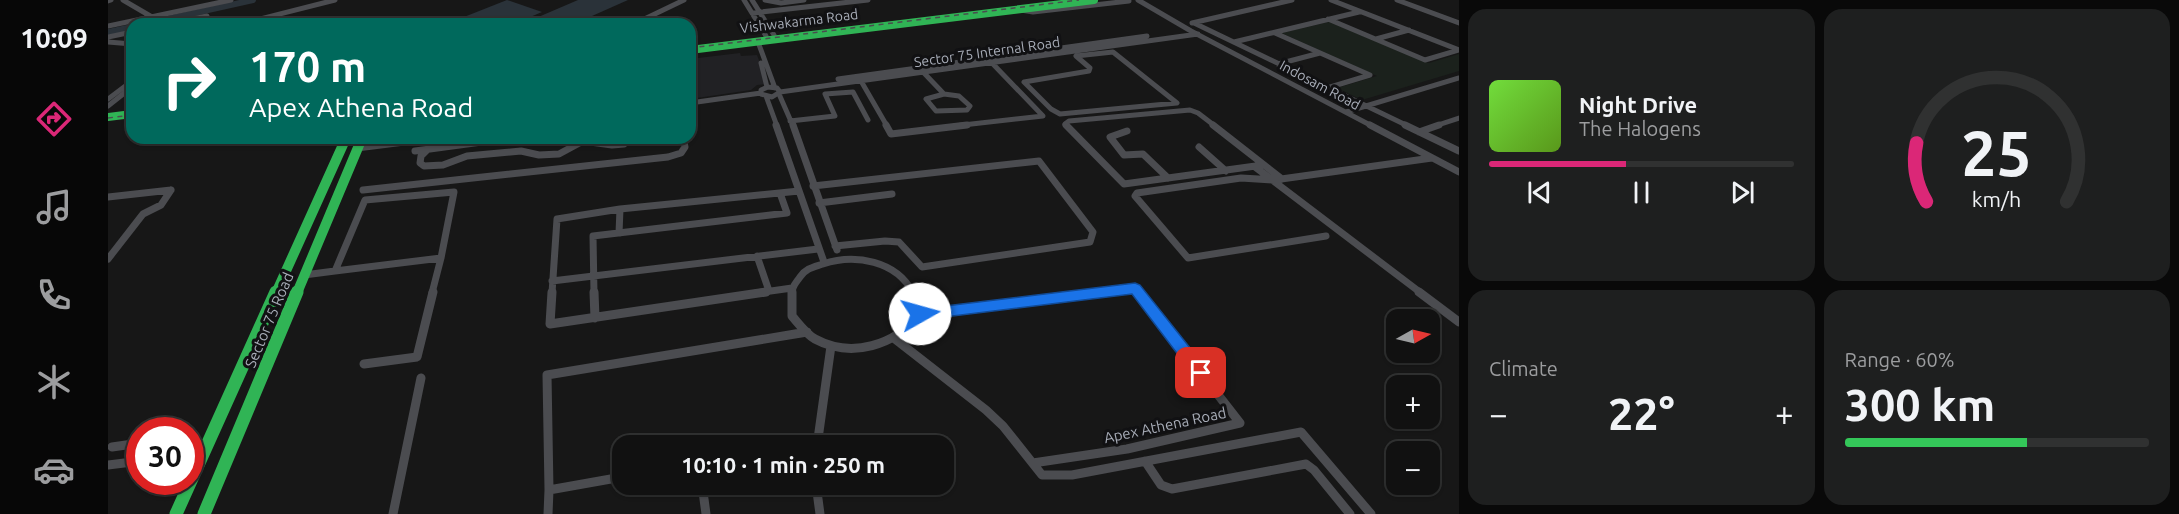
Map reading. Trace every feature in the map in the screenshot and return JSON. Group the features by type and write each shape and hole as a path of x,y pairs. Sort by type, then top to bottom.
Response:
{"main road":[{"name":"Vishwakarma Road","path":"928,19 1065,0"},
{"name":"Vishwakarma Road","path":"696,49 763,39 1094,0"},
{"name":"Vishwakarma Road","path":"696,45 763,39 910,21"},
{"path":"108,108 126,107"},
{"path":"108,117 126,115"},
{"path":"108,122 126,120"},
{"name":"Sector 75 Road","path":"204,452 343,144"},
{"name":"Sector 75 Road","path":"204,514 359,144"},
{"name":"Sector 75 Road","path":"176,514 185,495"}],"street":[{"path":"123,0 152,17"},
{"path":"197,0 205,5"},
{"path":"147,18 231,0"},
{"path":"254,18 325,0"},
{"path":"264,18 334,0"},
{"path":"646,18 684,0"},
{"path":"744,0 755,11"},
{"path":"752,0 763,39 771,91 788,161 824,262"},
{"path":"765,0 781,3 841,0"},
{"path":"777,0 787,0"},
{"path":"755,11 868,0"},
{"name":"Indosam Road","path":"1138,0 1170,20"},
{"path":"1182,26 1292,0"},
{"path":"1328,19 1425,60 1459,50 1331,0"},
{"path":"1396,0 1459,23"},
{"path":"1020,9 1033,12 1128,1"},
{"name":"Indosam Road","path":"1128,1 1198,34 1459,172"},
{"path":"755,11 804,2"},
{"path":"1234,42 1360,11"},
{"path":"198,18 207,16"},
{"path":"1447,19 1459,16"},
{"path":"108,26 126,22"},
{"path":"1194,23 1459,151"},
{"path":"1376,39 1409,30"},
{"name":"Sector 75 Internal Road","path":"771,91 1191,31"},
{"path":"1274,32 1370,75 1327,88"},
{"path":"108,39 126,34"},
{"name":"Sector 75 Internal Road","path":"771,91 820,87 1073,54 1198,34"},
{"path":"108,39 126,43"},
{"path":"1113,52 1177,103 1057,113 1023,81 1091,69 1073,54 1113,52"},
{"path":"1278,64 1320,53"},
{"path":"861,81 891,134 1043,116 992,63"},
{"path":"924,73 944,94 958,95 970,106 967,110 936,111 926,99 944,94"},
{"path":"1346,112 1459,78"},
{"path":"1450,81 1459,85"},
{"path":"108,99 126,86"},
{"path":"790,121 835,116 820,87"},
{"path":"696,101 771,91"},
{"path":"771,91 790,121 840,258"},
{"path":"108,108 126,92"},
{"path":"825,94 853,92 868,120"},
{"path":"1259,166 1124,184 1066,123 1190,110 1198,112 1259,166 1459,322"},
{"path":"1419,132 1459,118"},
{"path":"1128,131 1110,136 1124,155 1143,154 1168,178"},
{"path":"415,151 470,144"},
{"path":"427,150 421,156 420,163 431,167 467,156 506,152 559,154 577,144"},
{"path":"605,144 624,144"},
{"path":"363,190 668,157 681,153 684,144"},
{"path":"1199,147 1226,171"},
{"path":"1326,236 1188,258 1135,196 1137,193 1241,178 1278,180 1432,158"},
{"path":"788,161 804,159"},
{"path":"813,186 1039,161 1094,232 1090,242 922,267 899,242 885,241 835,246"},
{"path":"108,197 171,190 161,205 143,214 108,259"},
{"path":"792,288 550,324 557,219 620,209 799,191"},
{"path":"335,272 365,200 454,192 417,357 364,364"},
{"path":"595,318 593,236 787,213 780,193"},
{"path":"819,203 892,194"},
{"path":"620,209 620,234"},
{"path":"552,281 818,249"},
{"path":"757,256 769,291"},
{"path":"304,275 441,258"},
{"path":"840,258 868,260 900,274 914,291 920,314 914,324 895,339 873,346 852,348 831,346 813,338 792,316 792,288 805,270 824,262 840,258"},
{"name":"Apex Athena Road","path":"920,314 1135,288 1240,423 1127,449 1033,463"},
{"path":"548,514 547,375 807,332"},
{"path":"895,339 986,410 1003,426 1042,475 1072,476 1300,432 1371,514"},
{"path":"819,435 831,346"},
{"path":"392,514 422,378"},
{"path":"112,447 126,445"},
{"path":"1145,462 1161,485 1172,489 1306,464 1314,470 1350,514"},
{"path":"108,465 126,463"},
{"path":"549,490 612,479"},
{"path":"703,495 705,514"},
{"path":"817,495 820,514"}],"shaded area":[{"path":"507,0 542,12 527,18 464,17"},
{"path":"578,0 628,0 588,18 536,18"},
{"path":"1329,22 1429,63 1459,54 1459,71 1362,100 1337,88 1377,76 1281,33"},
{"path":"740,53 741,56 757,55 768,84 757,85 751,90 696,98 696,58"}],"waterway":[{"path":"172,18 253,0"},
{"path":"108,32 126,28"}],"railway":[{"path":"696,47 1079,0"},
{"path":"108,118 126,116"}],"traffic: fast":[{"path":"696,49 1094,0"},
{"path":"108,117 126,115"},
{"path":"176,514 343,144"},
{"path":"204,514 359,144"}],"route":[{"path":"920,314 1135,288 1201,373"}]}
